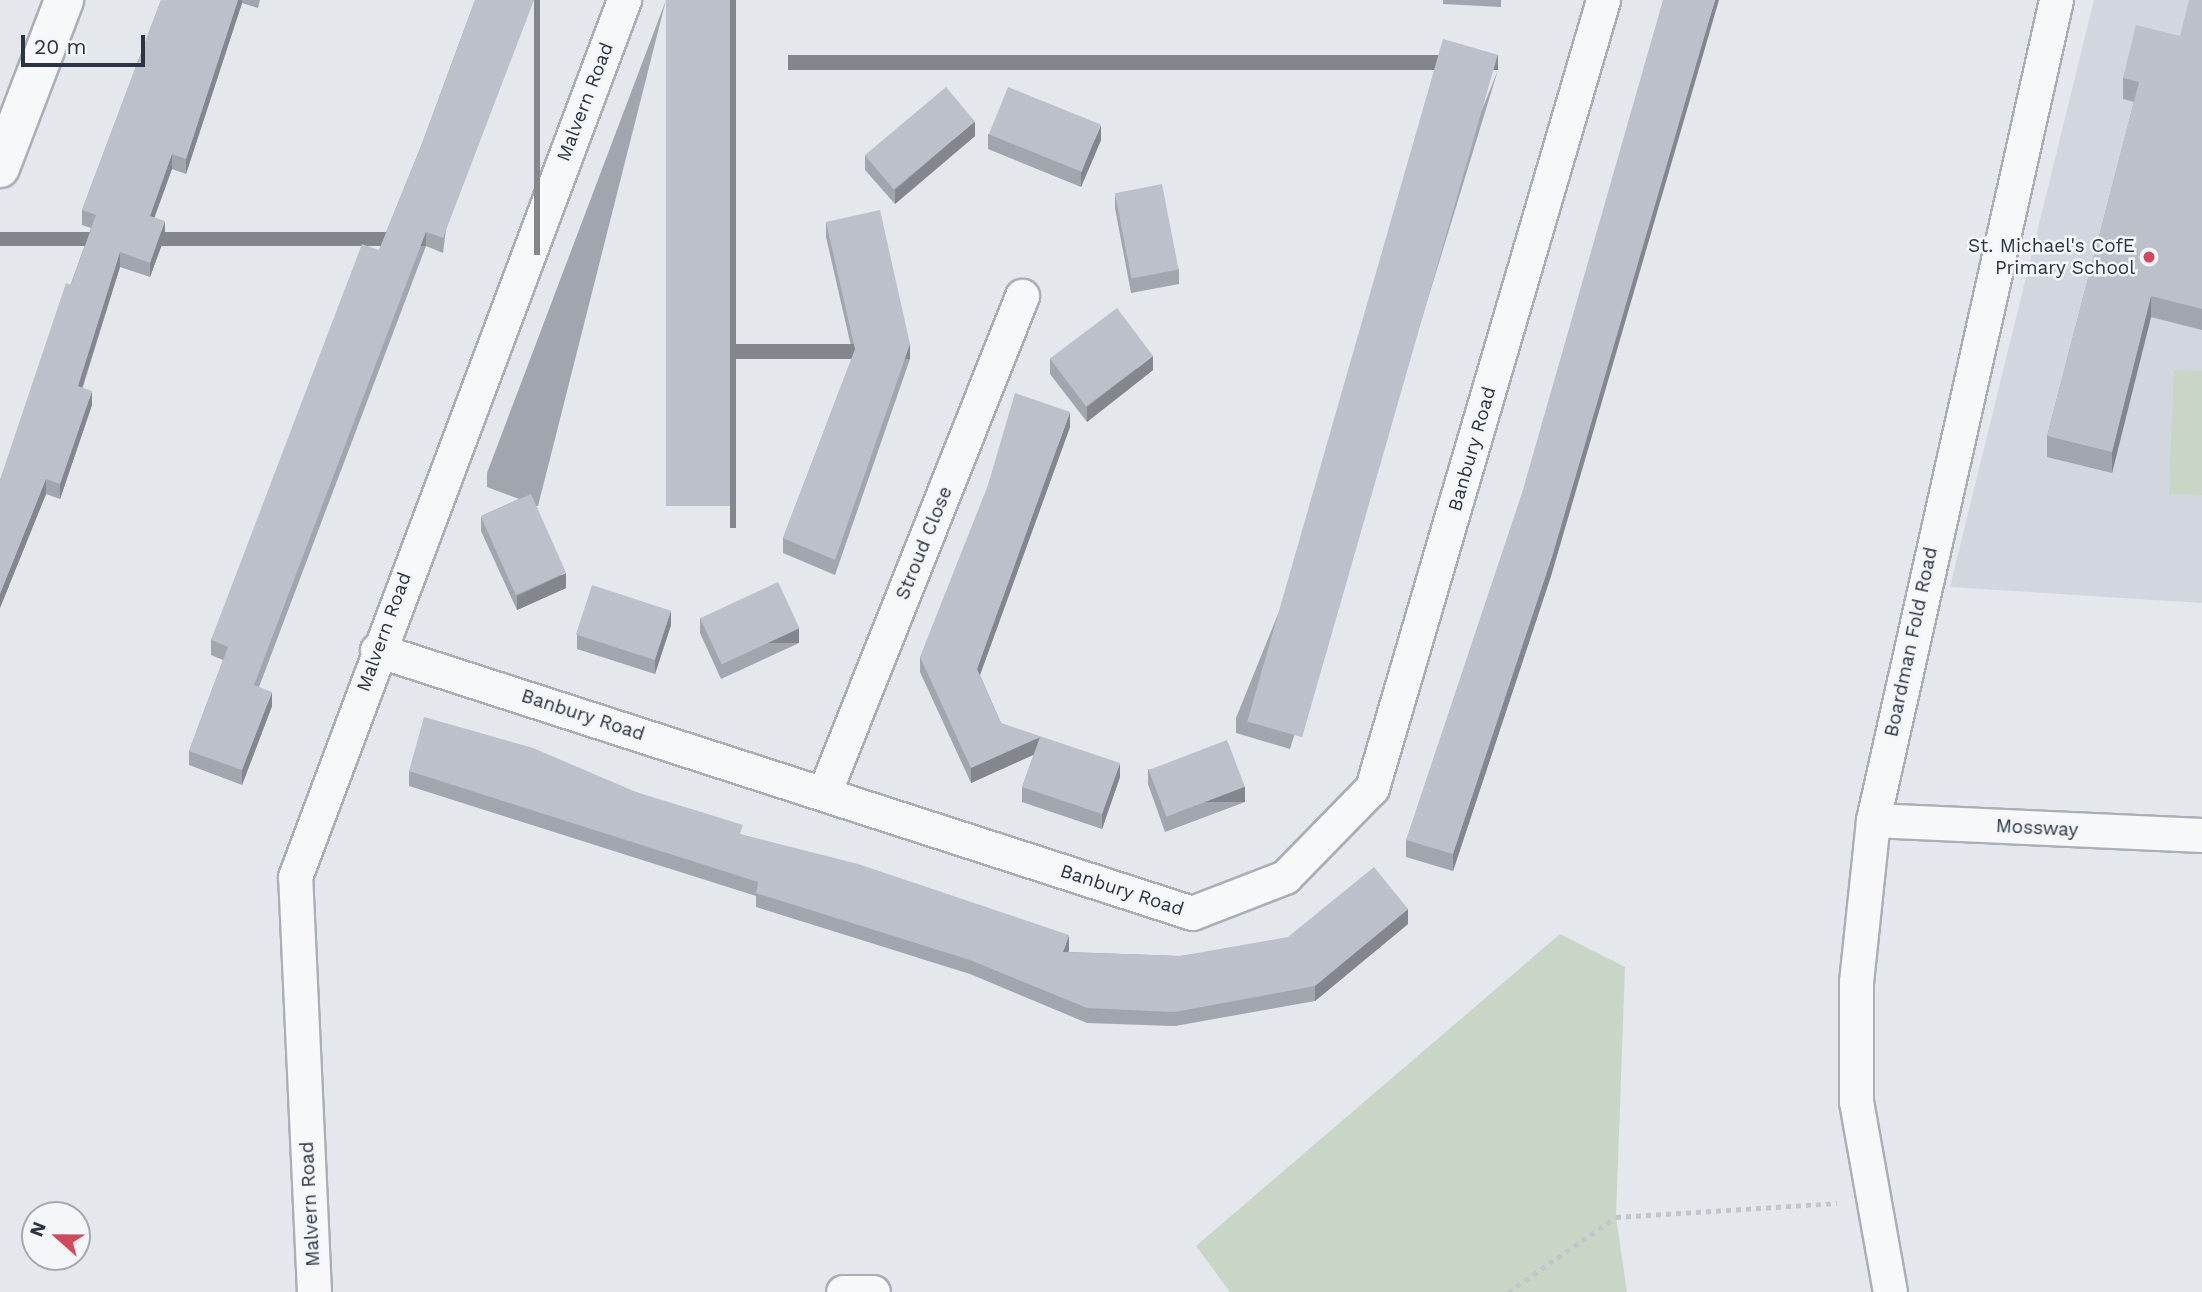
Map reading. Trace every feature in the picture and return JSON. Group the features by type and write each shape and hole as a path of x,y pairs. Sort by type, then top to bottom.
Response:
{"street":[{"path":"0,169 64,0"},
{"name":"Malvern Road","path":"314,1292 295,877 377,650 624,0"},
{"name":"Banbury Road","path":"377,650 825,791 1192,913 1285,877 1372,788 1603,0"},
{"name":"Boardman Fold Road","path":"1890,1292 1874,1200 1856,1062 1856,982 1873,820 2056,0"},
{"name":"Stroud Close","path":"825,791 1022,296"},
{"name":"Mossway","path":"1873,820 2202,835"},
{"path":"843,1292 873,1292"}],"path":[{"path":"1508,1292 1616,1217 1874,1200"}],"shaded area":[{"path":"2094,0 2202,0 2202,603 1950,587"}],"green space":[{"path":"2174,370 2202,371 2202,495 2169,494"},
{"path":"1560,934 1625,967 1616,1217 1627,1292 1230,1292 1196,1246"}],"building":[{"path":"161,0 238,0 186,159 172,154 150,216 165,221 150,263 120,252 78,386 92,391 60,484 46,479 0,594 0,480 66,283 71,285 96,215 82,210"},
{"path":"475,0 534,0 443,238 426,232 254,685 272,692 242,770 189,751 228,647 211,640 362,244 379,250"},
{"path":"666,0 730,0 730,506 666,506"},
{"path":"1663,0 1715,0 1552,557 1453,854 1406,840 1522,493"},
{"name":"St. Michael's CofE Primary School","path":"2189,0 2202,0 2202,309 2151,296 2112,452 2047,436 2139,82 2123,78 2136,25 2180,36"},
{"path":"1443,39 1498,55 1302,737 1247,721"},
{"path":"946,87 975,121 894,190 865,155"},
{"path":"1008,87 1101,124 1082,172 989,134"},
{"path":"1162,184 1179,269 1131,279 1115,193"},
{"path":"880,210 910,344 835,560 783,538 855,349 826,222"},
{"path":"1117,308 1153,356 1086,406 1050,359"},
{"path":"1015,393 1070,412 977,669 1001,723 1120,763 1102,814 1022,787 1040,737 971,768 920,657 988,485"},
{"path":"531,494 566,573 516,595 481,516"},
{"path":"778,582 800,628 722,665 700,618"},
{"path":"592,585 671,611 655,660 576,634"},
{"path":"424,717 533,748 636,792 743,825 740,834 858,864 1069,935 1063,952 1180,956 1288,937 1374,867 1408,909 1315,986 1175,1012 1087,1008 970,960 756,893 758,882 409,771"},
{"path":"1227,740 1245,787 1166,817 1149,770"}],"place":[{"name":"St. Michael's CofE Primary School","path":"2149,257"}]}
